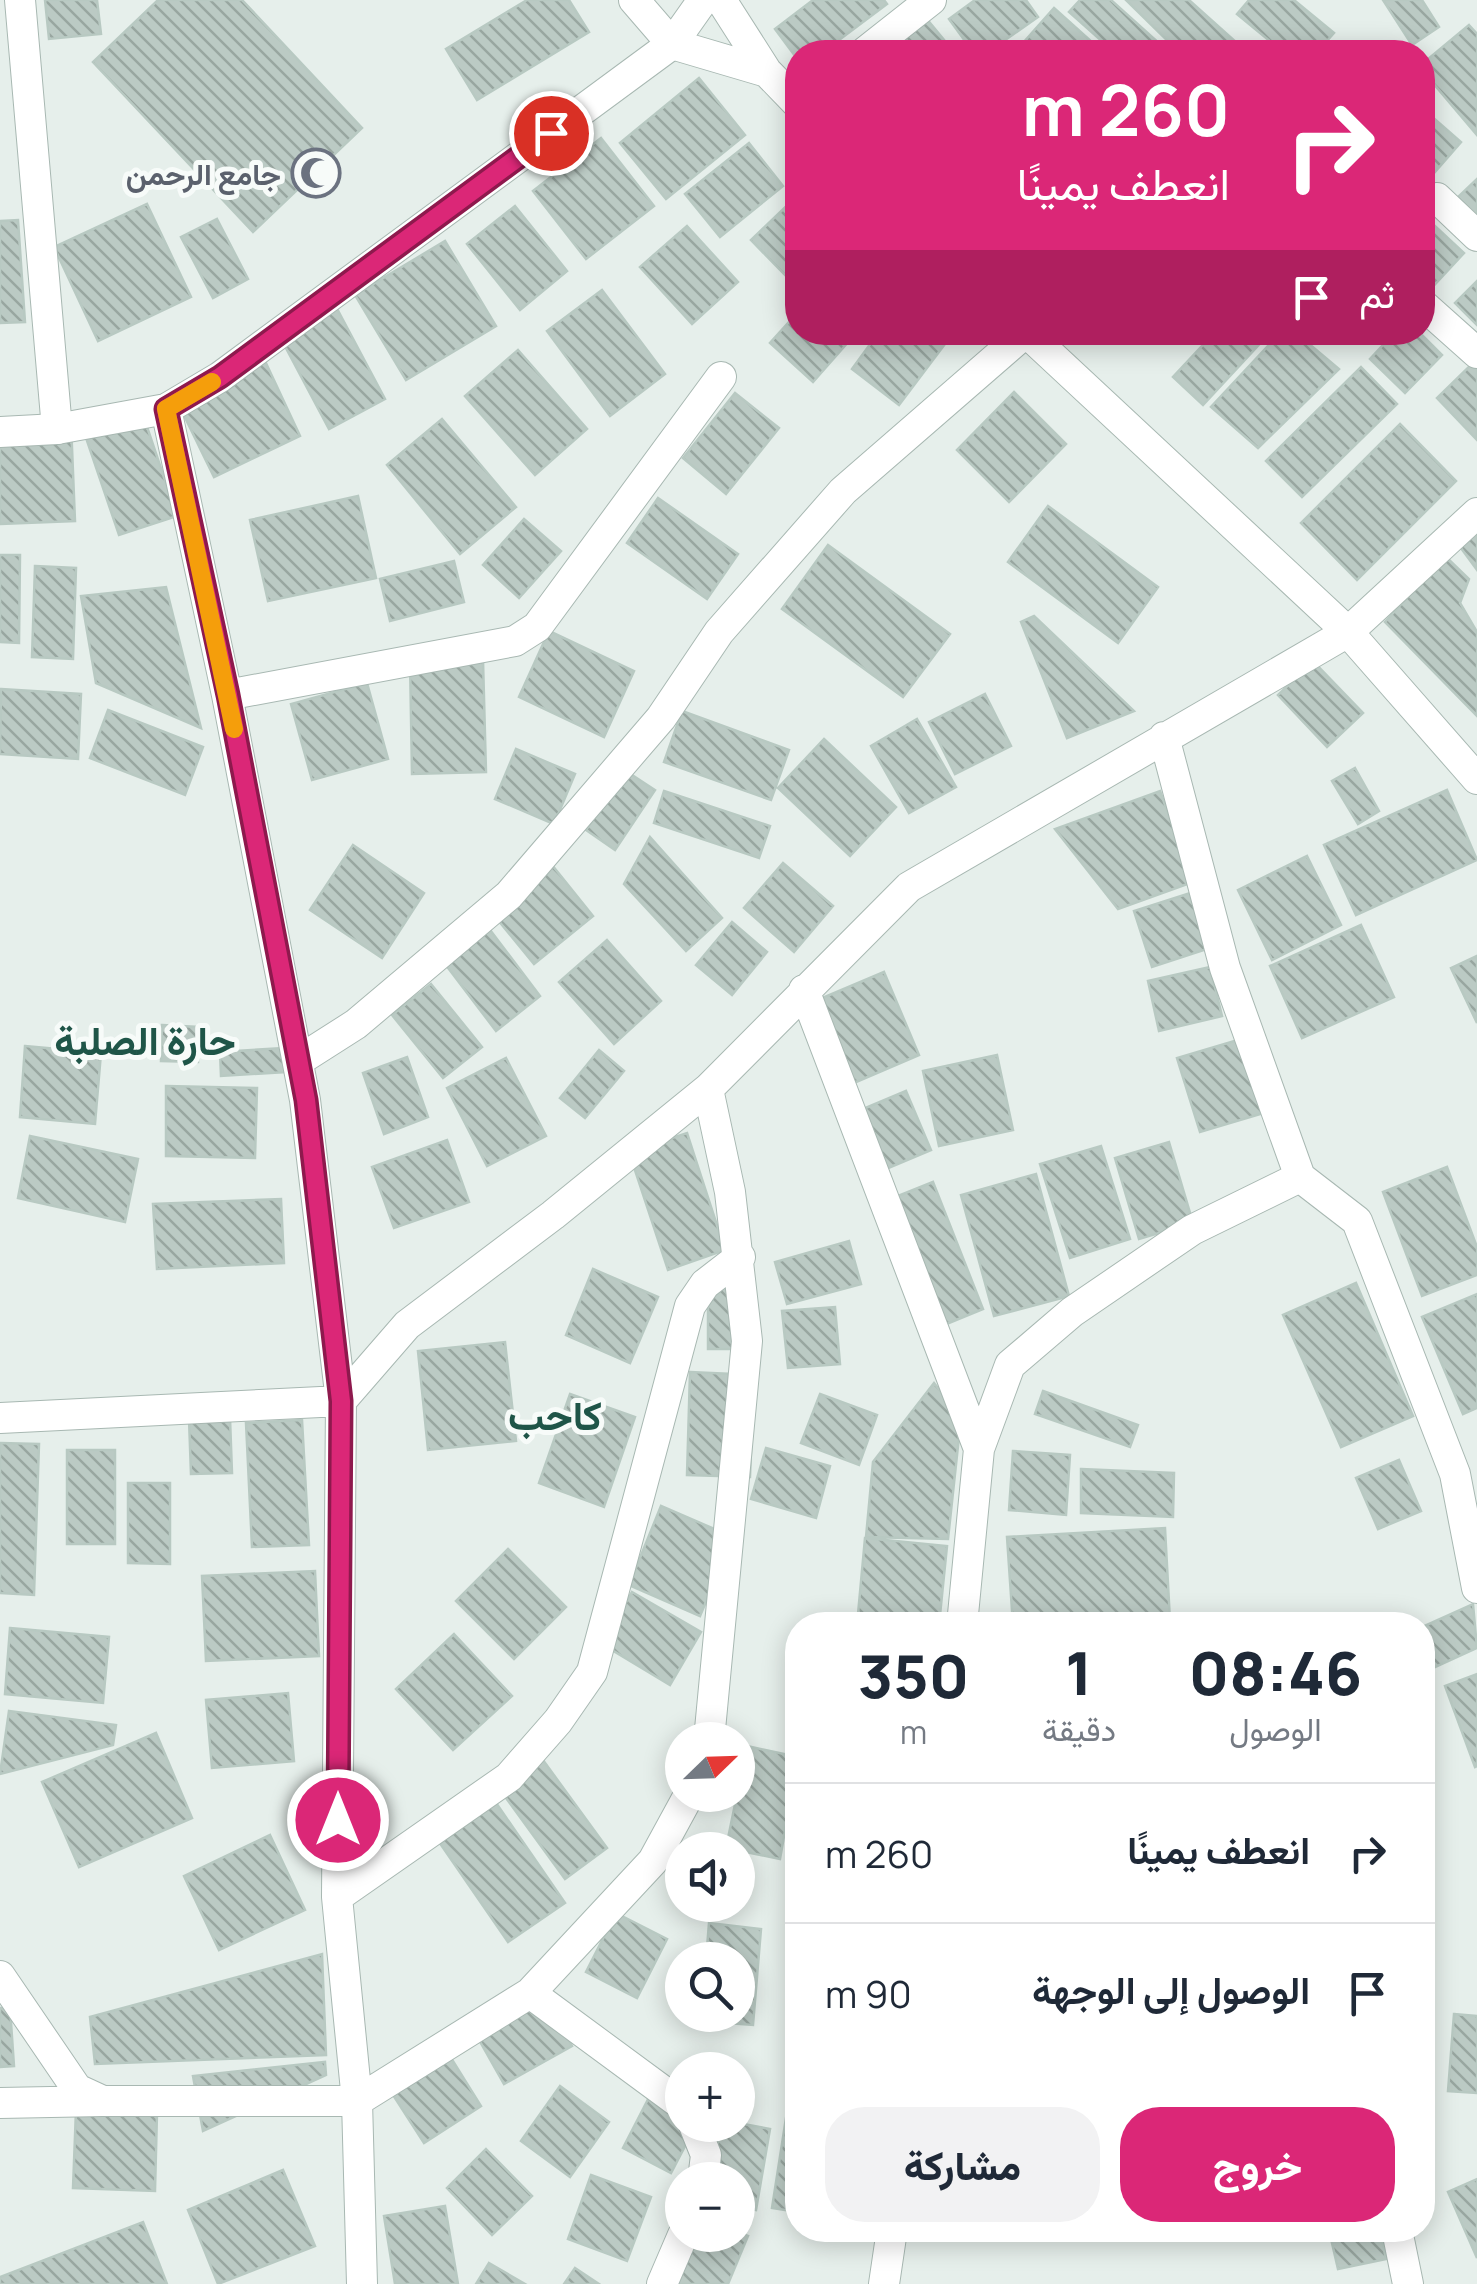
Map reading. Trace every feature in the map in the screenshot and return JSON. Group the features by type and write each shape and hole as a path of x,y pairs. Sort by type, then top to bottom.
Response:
{"street":[{"path":"20,0 57,429"},
{"path":"634,0 672,44 767,72"},
{"path":"0,432 57,429 166,409 220,377 672,44 704,0"},
{"path":"721,0 767,72 785,91"},
{"path":"880,40 931,0"},
{"path":"1437,198 1477,236"},
{"path":"1435,316 1477,353"},
{"path":"298,1060 356,1024 509,895 661,718 719,632 842,490 1011,345"},
{"path":"1040,345 1348,632 1477,779"},
{"path":"228,695 515,641 537,626 720,378"},
{"path":"166,409 228,695 298,1060 341,1401 337,1897 357,2101 362,2284"},
{"path":"0,1418 341,1401 407,1324 554,1215 708,1089 910,887 1348,632 1477,514"},
{"path":"1164,737 1225,968 1300,1177 1357,1221 1466,1468 1477,1588"},
{"path":"804,990 979,1449"},
{"path":"708,1089 740,1257 747,1341 711,1722"},
{"path":"963,1612 979,1449 1010,1365 1072,1312 1192,1230 1300,1177"},
{"path":"337,1897 509,1777 558,1722 592,1672 690,1306 705,1284 740,1257"},
{"path":"0,2103 357,2101 530,1993 653,1860 679,1812"},
{"path":"0,1976 77,2089 103,2101"},
{"path":"530,1993 665,2092"},
{"path":"884,2284 890,2242"},
{"path":"1399,2242 1408,2284"},
{"path":"662,2284 676,2252"}],"building":[{"path":"45,0 97,0 101,34 49,39"},
{"path":"158,0 242,0 362,128 253,232 93,62"},
{"path":"527,0 569,0 589,32 477,100 446,49"},
{"path":"813,0 884,0 887,4 839,40 785,42 775,29"},
{"path":"975,0 1026,0 1038,17 1005,40 964,40 949,19"},
{"path":"1080,0 1111,0 1156,40 1100,40 1069,12"},
{"path":"1126,0 1189,0 1234,40 1167,40"},
{"path":"1249,0 1294,0 1334,33 1328,40 1268,40 1237,14"},
{"path":"1383,0 1422,0 1439,27 1420,40 1409,40"},
{"path":"1054,8 1090,40 1026,40"},
{"path":"926,18 944,40 899,40"},
{"path":"1469,25 1477,34 1477,135 1435,85 1435,53"},
{"path":"699,78 745,135 666,199 620,143"},
{"path":"1435,119 1461,142 1435,172"},
{"path":"601,138 654,206 586,259 533,191"},
{"path":"749,143 783,186 720,237 685,194"},
{"path":"1477,179 1477,219 1457,198"},
{"path":"147,204 191,297 98,341 54,247"},
{"path":"515,206 567,271 520,310 467,244"},
{"path":"785,207 785,275 751,240"},
{"path":"217,219 248,279 213,298 181,237"},
{"path":"18,220 25,322 0,323 0,221"},
{"path":"687,226 738,282 692,324 640,267"},
{"path":"1435,226 1464,253 1435,284"},
{"path":"445,241 496,326 406,380 355,295"},
{"path":"1477,281 1477,325 1455,303"},
{"path":"602,290 665,374 610,416 547,331"},
{"path":"334,303 385,399 329,429 278,333"},
{"path":"785,326 785,345 846,345 813,382 770,343"},
{"path":"870,345 944,345 899,405 852,369"},
{"path":"1203,345 1259,345 1203,405 1173,377"},
{"path":"1269,345 1310,345 1339,369 1258,448 1211,407"},
{"path":"1383,345 1432,345 1442,355 1405,393 1370,359"},
{"path":"518,350 587,429 535,475 465,396"},
{"path":"1477,359 1477,440 1437,398"},
{"path":"265,361 300,436 214,477 178,403"},
{"path":"1361,367 1397,404 1302,497 1266,461"},
{"path":"1014,392 1066,444 1009,502 957,450"},
{"path":"735,393 779,428 726,494 683,458"},
{"path":"139,403 177,516 119,535 81,423"},
{"path":"442,419 516,507 460,554 387,465"},
{"path":"71,423 75,521 0,524 0,426"},
{"path":"1400,424 1456,481 1357,580 1301,523"},
{"path":"358,496 376,578 268,601 250,520"},
{"path":"658,498 738,554 707,599 627,543"},
{"path":"1048,506 1158,587 1118,643 1008,562"},
{"path":"524,519 561,551 519,598 483,565"},
{"path":"1477,530 1477,570 1458,544"},
{"path":"828,545 950,634 903,697 782,609"},
{"path":"0,555 20,555 19,643 0,642"},
{"path":"1445,556 1469,579 1460,603 1477,632 1477,716 1385,622"},
{"path":"454,561 464,602 390,621 380,579"},
{"path":"35,566 76,568 73,659 32,657"},
{"path":"166,587 201,728 96,683 81,596"},
{"path":"1034,616 1134,711 1067,738 1021,622"},
{"path":"549,631 634,671 604,737 519,697"},
{"path":"483,660 486,772 412,774 410,661"},
{"path":"1313,661 1363,713 1327,747 1278,695"},
{"path":"367,683 388,759 312,780 291,704"},
{"path":"1,689 81,694 78,759 0,754"},
{"path":"985,694 1011,746 955,774 929,722"},
{"path":"108,710 203,747 185,795 90,758"},
{"path":"682,711 789,750 771,800 664,762"},
{"path":"917,719 956,787 909,813 871,746"},
{"path":"824,739 896,807 850,856 778,788"},
{"path":"516,749 575,774 554,824 495,799"},
{"path":"1355,768 1379,811 1358,824 1332,781"},
{"path":"626,771 655,790 615,850 586,830"},
{"path":"1447,790 1477,860 1356,915 1324,845"},
{"path":"664,791 770,826 759,858 654,823"},
{"path":"1160,791 1193,882 1118,909 1055,829"},
{"path":"650,837 722,918 686,951 624,884"},
{"path":"353,845 424,893 382,958 310,910"},
{"path":"1307,856 1341,925 1272,960 1238,890"},
{"path":"783,863 833,906 794,952 744,908"},
{"path":"552,865 593,916 534,964 493,914"},
{"path":"1190,893 1207,949 1152,967 1134,911"},
{"path":"481,918 540,996 496,1031 436,952"},
{"path":"732,922 767,952 732,995 696,965"},
{"path":"1361,925 1394,997 1302,1038 1270,966"},
{"path":"607,940 661,1001 614,1044 559,982"},
{"path":"1477,956 1477,1023 1451,968"},
{"path":"1210,967 1222,1016 1159,1031 1148,981"},
{"path":"884,972 919,1055 849,1085 813,1002"},
{"path":"431,984 482,1047 443,1078 392,1015"},
{"path":"162,1025 199,1027 198,1062 161,1061"},
{"path":"1241,1039 1264,1113 1200,1132 1177,1058"},
{"path":"25,1046 101,1053 95,1124 20,1117"},
{"path":"283,1048 286,1072 221,1076 220,1052"},
{"path":"599,1050 624,1071 585,1118 560,1098"},
{"path":"997,1055 1013,1130 939,1146 923,1071"},
{"path":"407,1057 428,1117 384,1134 363,1073"},
{"path":"506,1058 546,1136 487,1166 447,1088"},
{"path":"166,1086 257,1088 255,1158 166,1156"},
{"path":"906,1091 931,1150 881,1171 856,1112"},
{"path":"687,1133 725,1250 668,1270 629,1152"},
{"path":"30,1136 138,1159 125,1222 18,1198"},
{"path":"447,1140 469,1202 394,1228 372,1167"},
{"path":"1169,1142 1193,1223 1139,1239 1115,1158"},
{"path":"1101,1146 1130,1239 1070,1258 1040,1164"},
{"path":"1447,1167 1477,1247 1477,1275 1422,1296 1383,1192"},
{"path":"1036,1174 1069,1296 994,1316 961,1195"},
{"path":"933,1182 983,1309 939,1327 888,1200"},
{"path":"281,1199 284,1263 157,1269 153,1204"},
{"path":"849,1241 861,1284 787,1304 775,1262"},
{"path":"593,1269 658,1297 630,1363 566,1335"},
{"path":"1356,1283 1413,1416 1341,1447 1283,1315"},
{"path":"708,1284 742,1284 741,1349 708,1349"},
{"path":"1477,1294 1477,1408 1463,1414 1422,1317"},
{"path":"835,1307 840,1364 788,1368 782,1311"},
{"path":"505,1342 516,1441 428,1450 418,1351"},
{"path":"690,1372 754,1375 750,1477 687,1475"},
{"path":"934,1383 961,1418 948,1539 866,1537 873,1462"},
{"path":"1043,1391 1138,1425 1130,1447 1035,1414"},
{"path":"570,1394 635,1417 604,1507 539,1483"},
{"path":"820,1394 877,1415 859,1465 801,1443"},
{"path":"230,1418 232,1473 191,1474 189,1419"},
{"path":"302,1420 309,1545 252,1547 246,1423"},
{"path":"0,1443 39,1444 34,1595 0,1593"},
{"path":"766,1448 830,1466 816,1518 751,1499"},
{"path":"67,1450 115,1450 115,1544 67,1544"},
{"path":"1013,1451 1070,1455 1066,1515 1009,1510"},
{"path":"1399,1460 1421,1511 1378,1529 1356,1478"},
{"path":"1081,1469 1174,1473 1173,1517 1081,1513"},
{"path":"128,1483 170,1483 170,1564 128,1563"},
{"path":"661,1506 733,1537 700,1616 629,1585"},
{"path":"1165,1528 1170,1612 1012,1612 1007,1537"},
{"path":"865,1538 947,1546 940,1612 858,1612"},
{"path":"508,1549 566,1607 514,1659 456,1601"},
{"path":"315,1571 319,1656 206,1661 202,1576"},
{"path":"632,1592 701,1632 670,1685 602,1644"},
{"path":"1473,1604 1477,1648 1435,1667 1435,1621"},
{"path":"10,1628 109,1637 103,1703 5,1694"},
{"path":"454,1634 512,1696 453,1750 396,1689"},
{"path":"1477,1674 1477,1766 1475,1767 1445,1686"},
{"path":"288,1693 294,1761 212,1768 206,1700"},
{"path":"9,1711 116,1725 113,1745 0,1774"},
{"path":"156,1733 192,1818 79,1867 42,1782"},
{"path":"755,1748 785,1754 785,1831 780,1859 755,1854 755,1832 729,1832 733,1812 755,1812"},
{"path":"540,1756 607,1848 565,1879 498,1787"},
{"path":"492,1797 565,1903 508,1942 435,1836"},
{"path":"270,1835 305,1910 219,1950 184,1876"},
{"path":"616,1913 667,1939 637,1998 586,1972"},
{"path":"709,1923 761,1929 755,2001 755,1942 707,1942"},
{"path":"322,1954 326,2055 95,2064 90,2017"},
{"path":"546,2000 572,2046 504,2084 478,2038"},
{"path":"0,2008 10,2008 14,2066 0,2067"},
{"path":"1454,2014 1477,2016 1477,2093 1448,2091"},
{"path":"451,2058 481,2106 424,2143 393,2095"},
{"path":"325,2062 326,2075 203,2131 193,2076"},
{"path":"660,2076 665,2083 665,2142 687,2142 677,2162 665,2162 665,2170 623,2148"},
{"path":"560,2086 609,2122 570,2177 521,2141"},
{"path":"76,2110 157,2113 155,2191 73,2188"},
{"path":"785,2124 785,2210 772,2208"},
{"path":"755,2126 770,2129 756,2210 755,2162 714,2162 718,2142 755,2142"},
{"path":"486,2149 532,2196 492,2235 447,2188"},
{"path":"283,2170 315,2246 218,2284 188,2210"},
{"path":"591,2175 651,2197 627,2261 568,2239"},
{"path":"1477,2179 1477,2258 1448,2192"},
{"path":"445,2206 458,2284 395,2284 384,2216"},
{"path":"143,2222 167,2284 0,2284 0,2277"},
{"path":"1332,2242 1382,2242 1386,2259 1338,2269"},
{"path":"684,2252 741,2252 728,2284 674,2284"},
{"path":"489,2263 525,2284 476,2284"},
{"path":"575,2268 599,2284 564,2284"}],"slow traffic":[{"path":"212,382 166,409 234,729"}],"place":[{"name":"جامع الرحمن","path":"316,173"}],"district":[{"name":"حارة الصلبة","path":"145,1039"},
{"name":"كاحب","path":"555,1414"}],"route":[{"path":"338,1820 341,1401 306,1100 228,695 166,409 220,377 551,133"}]}
